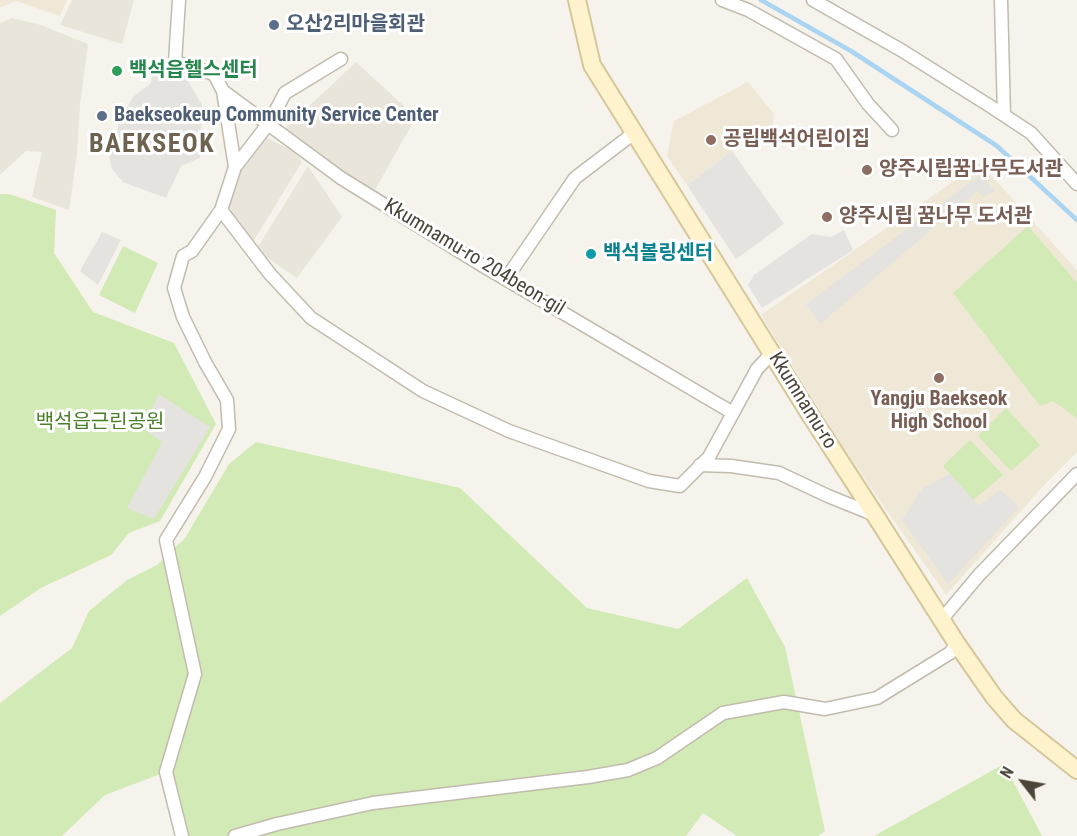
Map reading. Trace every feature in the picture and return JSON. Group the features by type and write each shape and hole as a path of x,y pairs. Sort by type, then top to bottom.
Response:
{"street":[{"name":"Kkumnamu-ro 204beon-gil","path":"178,0 175,62 214,75 223,91 341,177 506,279 733,413"},
{"name":"Kkumnamu-ro","path":"578,0 592,64 808,413 957,644 989,690 1014,720 1077,770"},
{"path":"722,0 748,10 836,59 868,104 892,130"},
{"path":"813,0 901,50 1031,133 1077,184"},
{"path":"1001,0 1004,115"},
{"path":"182,836 166,772 195,674 166,540 205,477 229,429 227,400 183,317 174,288 183,256 192,251 221,210 235,167 268,123 285,93 340,59"},
{"path":"223,91 235,167"},
{"path":"506,279 575,178 634,133"},
{"path":"221,210 270,274 311,318 423,391 509,431 649,481 680,486 709,457 757,369 772,353"},
{"path":"700,465 731,465 779,472 828,496 875,515"},
{"path":"942,620 979,575 1077,474"},
{"path":"235,836 373,802 588,777 628,770 657,758 723,712 784,702 825,709 877,698 950,653 957,644"}],"shaded area":[{"path":"0,0 67,0 60,16 16,1 0,8"},
{"path":"72,0 134,0 122,44 60,25"},
{"path":"12,18 41,25 88,44 69,210 32,197 42,152 26,151 0,175 0,23"},
{"path":"356,62 416,117 375,190 330,163 285,129"},
{"path":"153,66 184,74 202,105 200,158 181,166 166,198 123,182 112,169 109,157 119,123 133,97 151,83"},
{"name":"공립백석어린이집","path":"748,82 774,114 772,130 732,151 687,185 667,156 674,121"},
{"path":"265,137 295,152 302,162 253,242 228,214 235,180"},
{"path":"732,151 784,224 736,259 687,185"},
{"name":"Yangju Baekseok High School","path":"980,163 1077,270 1077,452 1047,482 946,595 839,442 761,315"},
{"path":"308,166 342,217 297,278 256,250"},
{"path":"980,175 995,191 984,197 977,191 820,324 806,304"},
{"path":"844,230 853,250 762,308 748,285 754,275 812,234 831,237"},
{"path":"102,232 121,240 98,285 80,271"},
{"path":"159,394 210,427 154,519 127,508 162,442 143,428"},
{"path":"950,474 979,506 1000,490 1019,507 948,584 902,520 923,488"}],"green space":[{"name":"백석읍근린공원","path":"0,194 9,194 56,210 54,253 93,312 174,343 216,424 160,521 129,533 111,555 41,588 0,616"},
{"path":"1028,226 1077,283 1077,418 1053,401 1040,406 953,293"},
{"path":"123,246 158,263 135,313 99,295"},
{"path":"1006,408 1040,445 1011,471 978,436"},
{"path":"970,440 1003,475 973,500 943,466"},
{"path":"256,442 460,488 587,608 678,629 747,578 785,647 825,831 818,836 737,836 703,813 686,836 182,836 166,772 105,795 62,836 0,836 0,703 72,648 89,611 127,580 157,565 185,538 229,464"},
{"path":"1004,764 1042,836 874,836"}],"waterway":[{"path":"761,0 851,51 997,146 1077,220"}],"place":[{"name":"오산2리마을회관","path":"274,25"},
{"name":"백석읍헬스센터","path":"117,71"},
{"name":"Baekseokeup Community Service Center","path":"102,116"},
{"name":"공립백석어린이집","path":"711,140"},
{"name":"양주시립꿈나무도서관","path":"867,170"},
{"name":"양주시립 꿈나무 도서관","path":"827,217"},
{"name":"백석볼링센터","path":"591,254"},
{"name":"Yangju Baekseok High School","path":"939,378"}],"district":[{"name":"BAEKSEOK","path":"152,145"}]}
